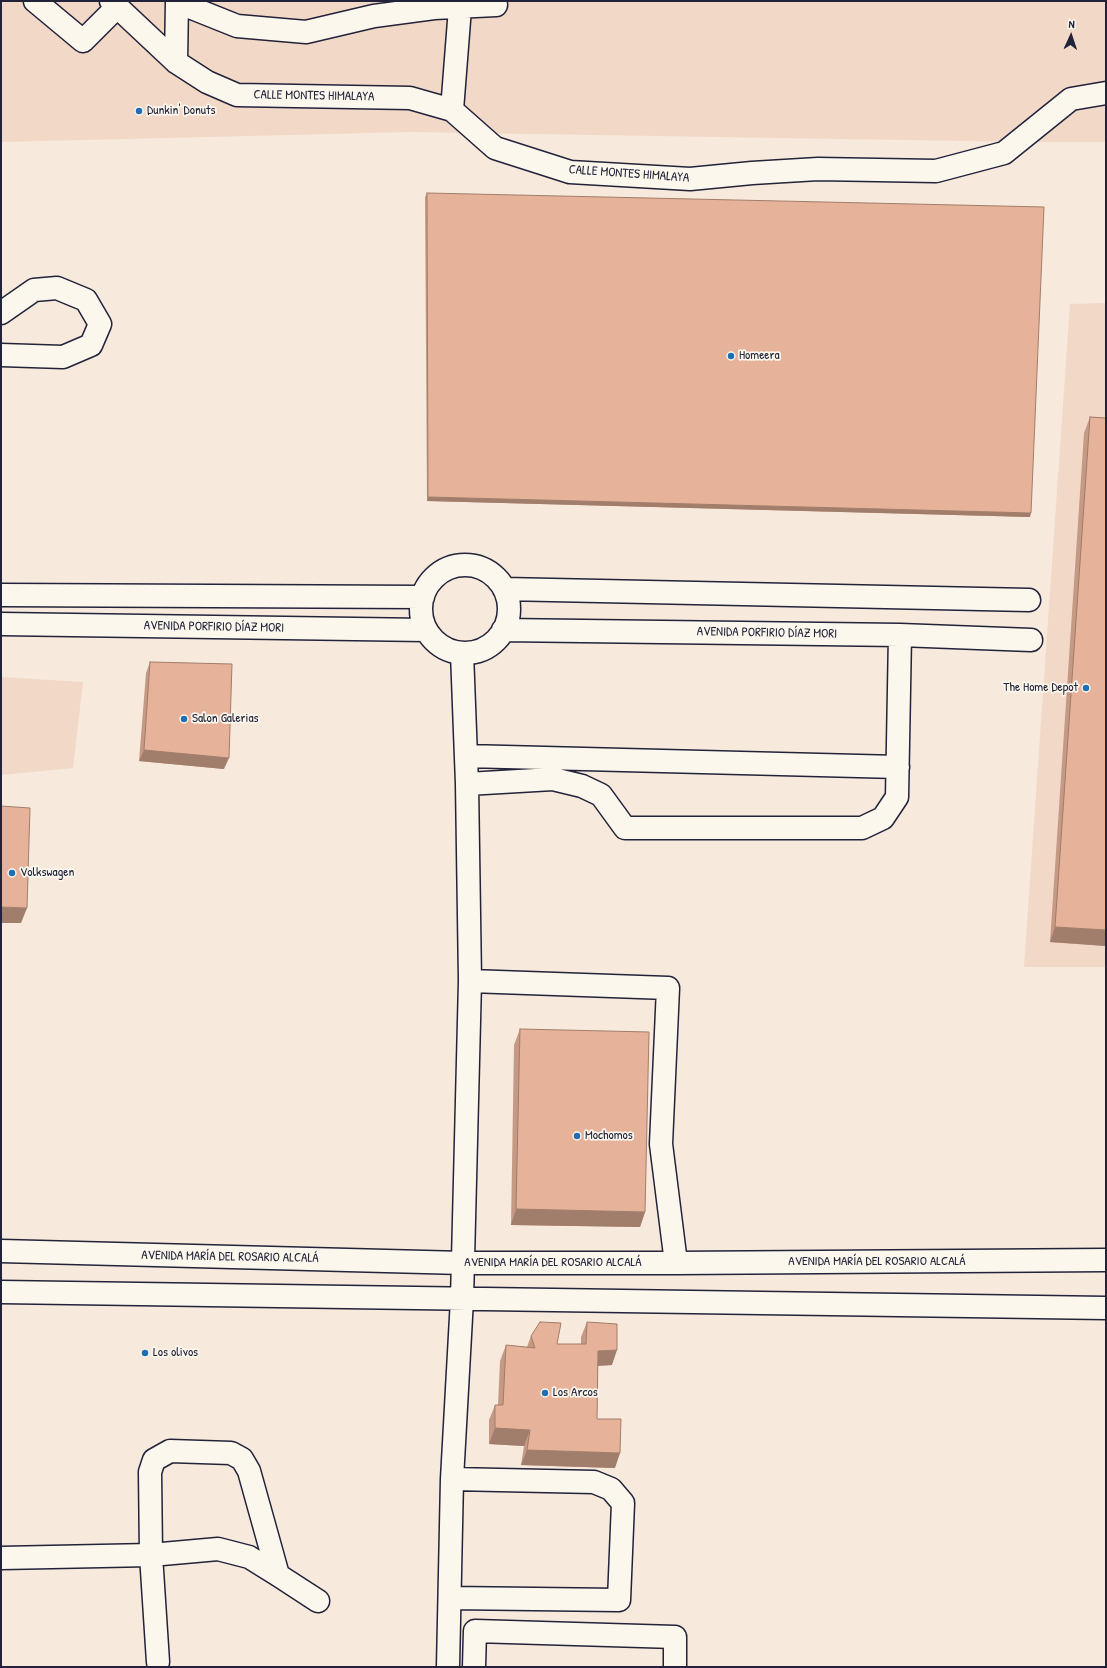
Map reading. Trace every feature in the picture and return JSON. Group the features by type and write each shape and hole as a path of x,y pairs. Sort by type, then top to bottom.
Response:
{"street":[{"path":"35,1 83,41 114,4"},
{"path":"176,62 177,1 237,26 306,32 374,16 434,8 460,8 496,5"},
{"name":"CALLE MONTES HIMALAYA","path":"114,4 176,62 208,82 237,95 410,98 452,110 495,148 570,172 690,180 752,173 818,169 936,171 1004,153 1071,99 1106,93"},
{"path":"452,110 460,8"},
{"path":"1,313 34,290 57,288 86,300 100,324 91,345 63,357 1,355"},
{"path":"461,566 474,566 497,578 504,589 509,603 508,617 503,630 496,640 486,648 474,652 462,653 451,651 441,646 426,630 422,619 421,608 423,597 428,585 437,575 448,569 461,566"},
{"path":"504,589 1029,600"},
{"path":"1,596 423,597"},
{"name":"AVENIDA PORFIRIO DÍAZ MORI","path":"1,624 426,630"},
{"name":"AVENIDA PORFIRIO DÍAZ MORI","path":"503,630 900,635 1031,640"},
{"path":"467,784 553,779 582,786 601,795 625,828 862,828 883,818 898,797 900,635"},
{"path":"448,1667 452,1479 462,1299 470,981 467,784 462,653"},
{"path":"466,756 898,767"},
{"path":"470,981 668,988 661,1144 676,1263"},
{"name":"AVENIDA MARÍA DEL ROSARIO ALCALÁ","path":"1,1251 463,1263 1106,1260"},
{"path":"1,1292 1106,1308"},
{"path":"158,1662 151,1555 150,1472 154,1460 170,1452 231,1453 242,1459 249,1471 278,1575"},
{"path":"450,1598 619,1600 623,1503 611,1489 594,1482 452,1479"},
{"path":"1,1558 151,1555 218,1549 249,1557 318,1601"},
{"path":"474,1667 475,1631 675,1637 675,1667"}],"shaded area":[{"path":"1,1 1106,1 1106,142 411,132 1,142"},
{"path":"1106,303 1106,967 1024,967 1070,304"},
{"path":"1,677 83,682 73,768 1,775"}],"building":[{"name":"Homeera","path":"427,193 1044,207 1031,513 428,497"},
{"name":"The Home Depot","path":"1090,417 1106,418 1106,930 1055,927"},
{"name":"Salon Galerias","path":"150,662 232,664 229,758 144,750"},
{"name":"Volkswagen","path":"1,806 30,808 27,908 1,907"},
{"name":"Mochomos","path":"520,1029 649,1032 645,1212 516,1209"},
{"name":"Los Arcos","path":"540,1322 561,1323 557,1344 586,1344 587,1322 617,1324 617,1350 598,1351 597,1419 621,1419 620,1453 527,1450 530,1430 495,1428 495,1405 503,1405 506,1345 535,1348 531,1336"}],"place":[{"name":"Dunkin' Donuts","path":"139,111"},
{"name":"Homeera","path":"731,356"},
{"name":"The Home Depot","path":"1086,688"},
{"name":"Salon Galerias","path":"184,719"},
{"name":"Volkswagen","path":"12,873"},
{"name":"Mochomos","path":"577,1136"},
{"name":"Los olivos","path":"145,1353"},
{"name":"Los Arcos","path":"545,1393"}]}
